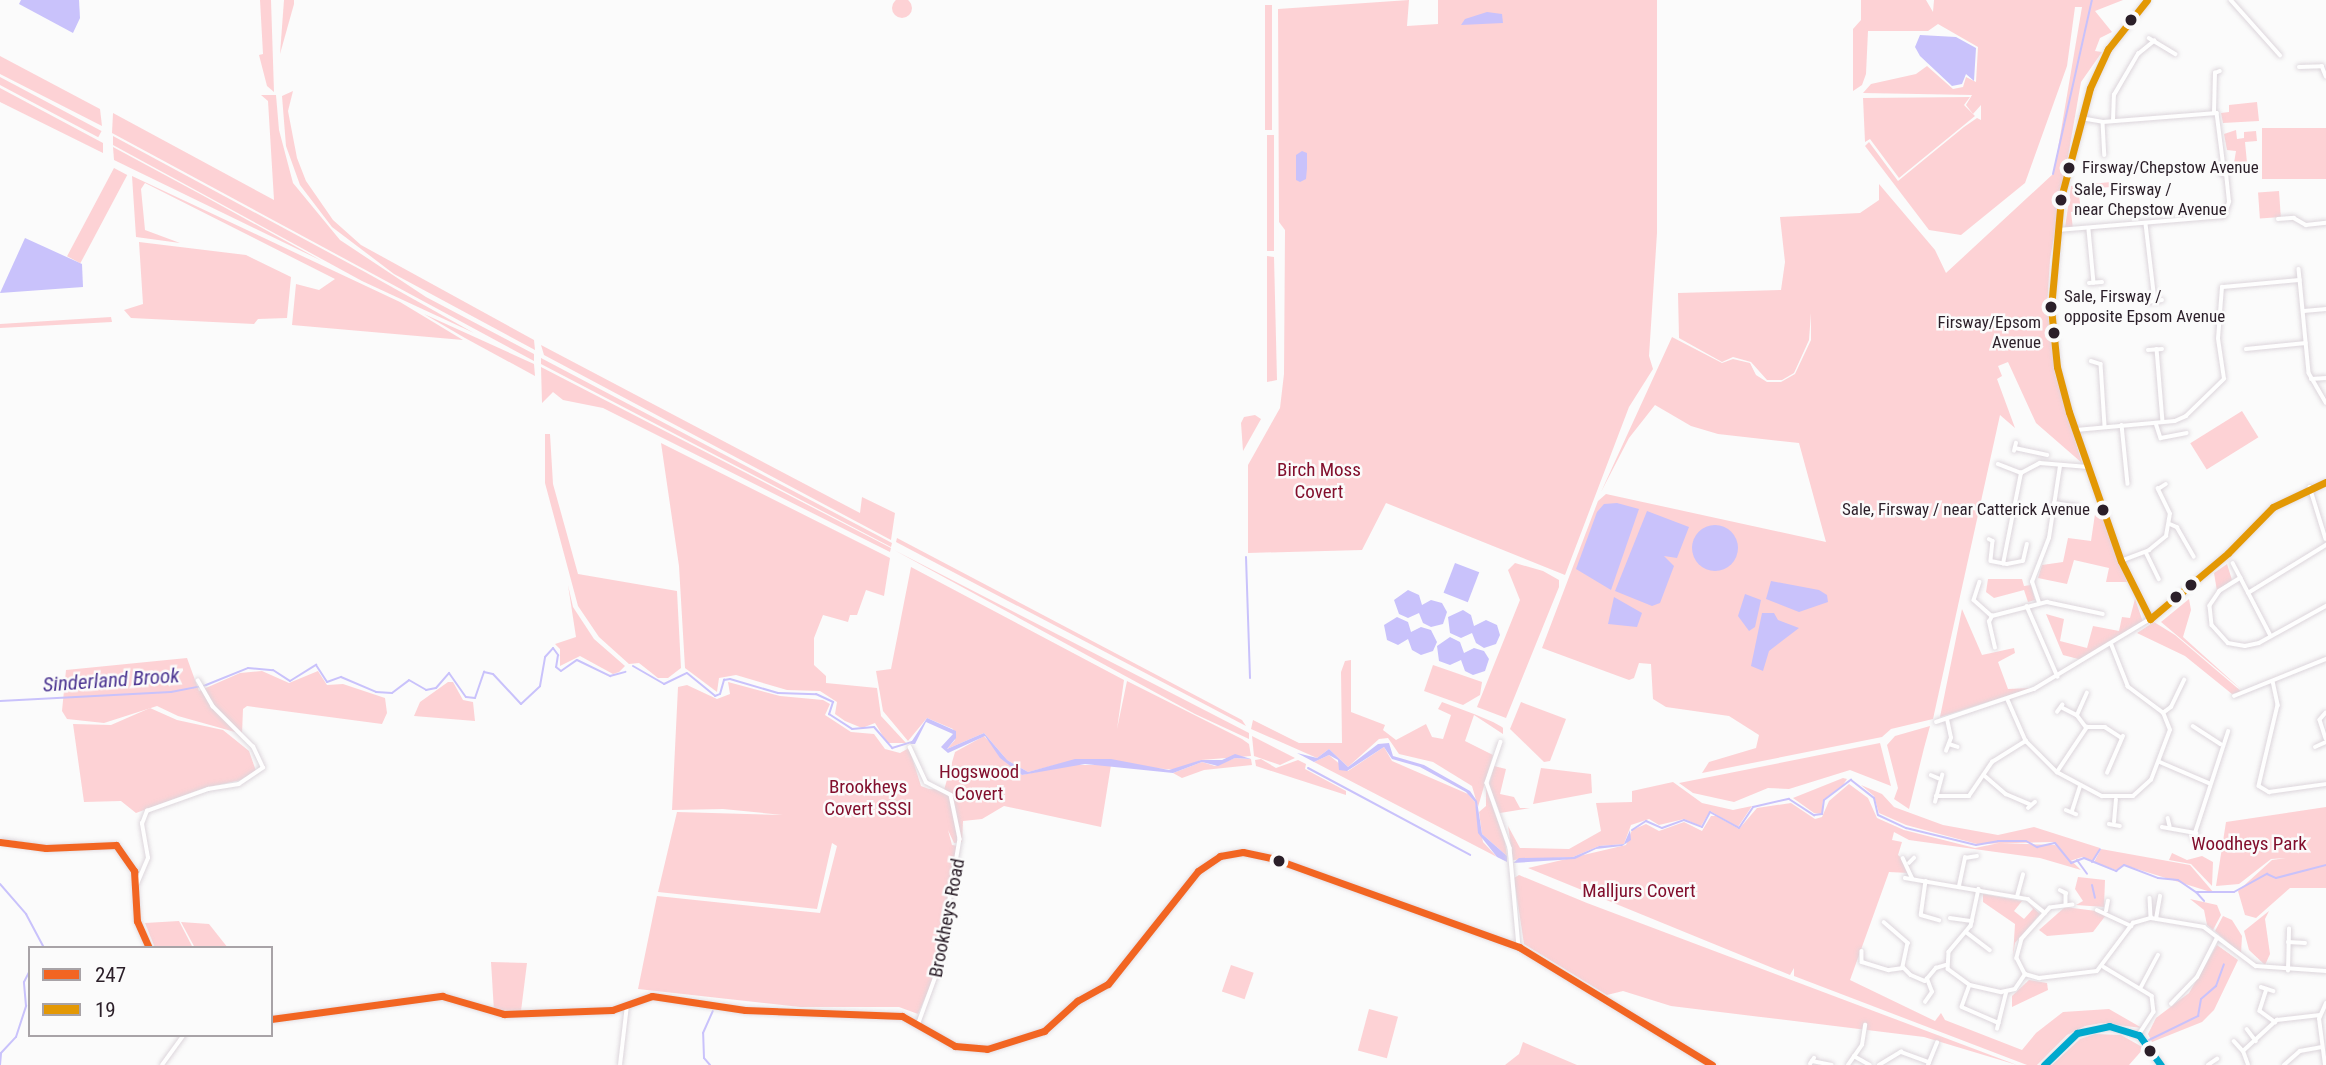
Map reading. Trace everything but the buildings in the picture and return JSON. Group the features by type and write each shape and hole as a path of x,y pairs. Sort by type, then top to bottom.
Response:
{"street":[{"path":"2147,0 2101,61 2081,118 2056,229 2053,333 2061,385 2088,467 2121,561 2150,619"},
{"path":"2231,0 2280,55"},
{"path":"2113,121 2114,95 2138,54 2151,39 2176,54"},
{"path":"2299,67 2322,66 2326,76"},
{"path":"2220,71 2215,73 2214,113 2221,120 2224,169"},
{"path":"2081,118 2103,122 2214,113"},
{"path":"2103,122 2105,155"},
{"path":"2056,229 2090,230 2224,216 2229,202 2226,175 2221,174"},
{"path":"2278,219 2294,218 2306,225 2326,223"},
{"path":"2146,225 2155,301"},
{"path":"2090,230 2091,283 2102,282"},
{"path":"2299,269 2311,379 2326,403"},
{"path":"2076,430 2164,422 2186,416 2222,383 2218,339 2222,287 2300,281"},
{"path":"2148,302 2162,300"},
{"path":"2304,310 2326,309"},
{"path":"2246,349 2306,343"},
{"path":"2148,350 2159,349 2164,422"},
{"path":"2091,361 2101,364 2105,426"},
{"path":"2311,379 2326,378"},
{"path":"2156,423 2161,438 2175,438 2187,433"},
{"path":"2122,425 2128,484"},
{"path":"2175,438 2177,444"},
{"path":"2003,564 2021,474 2040,463 2045,454 2015,447"},
{"path":"2040,463 2088,467"},
{"path":"1998,464 2021,474"},
{"path":"2039,603 2032,582 2049,538 2060,466"},
{"path":"1936,722 2008,700 2058,677 2150,619 2228,553 2273,507 2309,487 2326,482"},
{"path":"2121,561 2146,552 2163,540 2170,524 2158,489 2166,484"},
{"path":"2309,487 2326,538"},
{"path":"2054,503 2075,506"},
{"path":"2170,524 2177,527 2194,556"},
{"path":"1989,540 1993,541 1991,561 2003,564 2023,561 2027,544"},
{"path":"2248,593 2326,545"},
{"path":"2146,552 2159,579"},
{"path":"2234,563 2271,636"},
{"path":"2241,578 2213,600 2212,625 2222,639 2237,645 2252,645 2326,606"},
{"path":"1980,582 1972,600 1993,616"},
{"path":"1995,648 1989,622 1993,616 2039,603 2103,614"},
{"path":"2027,606 2058,677"},
{"path":"2008,700 2026,741 2057,772 2080,786 2116,800 2145,788 2160,762 2170,736 2163,713 2128,687 2111,644"},
{"path":"2234,696 2326,659"},
{"path":"2163,713 2171,707 2185,680"},
{"path":"137,884 148,858 142,819 147,811 208,789 239,784 263,768 253,747 201,691 198,681"},
{"path":"2273,681 2278,705 2259,786 2277,791 2326,784"},
{"path":"2077,715 2087,693"},
{"path":"2057,712 2062,706 2077,715 2087,727"},
{"path":"2315,747 2326,740 2320,720 2326,713"},
{"path":"1946,751 1949,744 1947,719"},
{"path":"2193,726 2221,744"},
{"path":"2087,727 2105,727 2122,737 2108,771 2114,773"},
{"path":"2057,772 2087,727"},
{"path":"2194,736 2198,730"},
{"path":"2193,839 2221,744 2228,732"},
{"path":"1937,796 1966,798 1996,759 2026,741"},
{"path":"1501,742 1487,783 1510,852 1519,947"},
{"path":"1949,744 1958,747"},
{"name":"Brookheys Road","path":"910,747 926,782 951,795 960,839 939,971 919,1023"},
{"path":"2160,762 2210,783"},
{"path":"1931,775 1940,776 1935,802"},
{"path":"1984,775 2006,794 2031,805"},
{"path":"2066,810 2074,813 2080,786"},
{"path":"2116,800 2111,823 2120,825"},
{"path":"2168,818 2169,826"},
{"path":"2162,827 2169,826 2196,833"},
{"path":"0,841 46,848 116,845 130,860 137,884 137,921 148,946"},
{"path":"273,1019 442,996 459,998 496,1014 627,1005 658,996 745,1010 888,1014 919,1023 947,1043 975,1050 1011,1044 1044,1031 1077,1001 1112,980 1198,871 1234,852 1272,858 1519,947 1712,1065"},
{"path":"1959,886 1965,858 1977,856"},
{"path":"1903,858 1909,863 1913,879"},
{"path":"1909,863 1914,858"},
{"path":"2016,897 2022,875"},
{"path":"1906,878 2028,899 2045,913"},
{"path":"1926,881 1921,915 1939,920"},
{"path":"1979,889 1973,921 1949,951 1946,965 1954,977 1970,985 2006,992"},
{"path":"2060,890 2066,892 2066,904"},
{"path":"2154,918 2160,897"},
{"path":"2150,898 2154,918"},
{"path":"2106,911 2108,901"},
{"path":"2025,974 2017,961 2019,945 2045,913 2066,904 2073,905"},
{"path":"2097,910 2106,911 2131,926"},
{"path":"1950,918 1973,921"},
{"path":"2104,967 2131,926 2154,918 2200,926 2218,937 2251,965 2288,971 2326,971"},
{"path":"1884,922 1908,943 1903,968"},
{"path":"2288,971 2289,929"},
{"path":"1966,932 1990,950"},
{"path":"2171,1004 2197,977 2218,937"},
{"path":"2288,942 2305,943"},
{"path":"1863,951 1861,962 1889,970 1903,968 1921,981 1927,979 1936,968 1946,965"},
{"path":"2141,987 2158,955"},
{"path":"2025,974 2047,977 2104,967 2152,996 2154,1007 2139,1035"},
{"path":"1997,1029 2006,992 2025,974"},
{"path":"1925,1002 1932,992 1927,979"},
{"path":"1970,985 1962,1007 1999,1023"},
{"path":"2262,987 2270,990 2260,1011 2275,1022"},
{"path":"2172,995 2177,999"},
{"path":"2325,1065 2322,1047 2324,1039 2319,1015 2326,1003"},
{"path":"620,1065 627,1005"},
{"path":"2243,1051 2275,1022 2319,1015"},
{"path":"1848,1065 1859,1051 1865,1025"},
{"path":"2046,1063 2070,1037 2086,1029 2109,1026 2139,1035 2159,1064"},
{"path":"2247,1029 2256,1041"},
{"path":"162,1065 183,1037"},
{"path":"2234,1041 2243,1051 2248,1065"},
{"path":"1879,1065 1900,1052 1929,1064 1937,1043"},
{"path":"2284,1065 2300,1051 2322,1047"},
{"path":"1854,1056 1870,1065"},
{"path":"2208,1065 2217,1059"},
{"path":"1812,1061 1832,1065"}],"green space":[{"path":"897,-1 907,-1 912,4 912,12 906,18 898,18 892,12 892,4"},
{"path":"260,0 271,0 274,92 267,86 259,55 263,54"},
{"path":"284,0 294,0 294,4 280,54"},
{"name":"Birch Moss Covert","path":"1409,0 1407,26 1438,24 1438,0 1657,0 1657,233 1649,356 1653,369 1629,407 1565,575 1386,503 1362,550 1248,553 1248,465 1280,408 1284,374 1285,230 1279,222 1278,9"},
{"path":"1861,0 1926,0 1933,12 1934,0 2123,0 2095,11 2112,32 2100,38 2095,51 2102,52 2081,82 2050,260 2047,307 2055,374 2082,463 2036,423 2008,362 1998,366 2002,376 1997,379 2015,428 2000,415 1933,719 1891,729 1882,737 1702,773 1709,762 1756,748 1759,735 1729,716 1666,707 1653,699 1651,664 1639,663 1634,678 1629,680 1542,648 1598,501 1606,494 1826,542 1799,443 1718,434 1691,426 1655,405 1629,438 1601,492 1672,337 1722,363 1733,359 1750,363 1756,375 1767,382 1781,382 1795,374 1811,340 1811,313 1809,340 1794,373 1782,380 1767,380 1751,362 1733,357 1722,362 1679,338 1678,293 1781,290 1785,262 1780,217 1860,213 1879,200 1879,184 1935,250 1946,273 2053,174 2056,160 2082,7 2075,7 2067,66 2025,183 1961,235 1929,230 1865,146 1869,142 1898,181 1964,127 1977,118 1981,120 1981,105 1973,114 1966,105 1972,95 1863,93 1871,84 1916,74 1927,66 1953,89 1963,87 1966,77 1976,82 1978,47 1938,24 1928,31 1868,31 1866,74 1862,85 1853,91 1853,29 1861,20"},
{"path":"1265,5 1272,5 1272,130 1265,130"},
{"path":"0,56 100,109 102,126 0,74"},
{"path":"0,77 102,131 98,137 0,85"},
{"path":"0,88 103,143 103,153 0,102"},
{"path":"293,91 288,111 297,158 306,181 333,220 361,245 534,340 535,350 394,274 332,227 300,185 286,146 282,96"},
{"path":"261,95 276,95 279,130 293,183 340,240 426,297 534,354 534,361 112,133 113,113 274,200 268,101"},
{"path":"1970,97 1964,105 1975,116 1899,178 1870,139 1865,142 1863,98"},
{"path":"2257,102 2259,121 2223,123 2221,113 2229,112 2229,105"},
{"path":"2262,128 2326,128 2326,179 2262,179"},
{"path":"2236,130 2237,139 2244,138 2244,132 2256,131 2257,141 2245,142 2247,163 2233,169 2236,151 2227,150 2224,134"},
{"path":"1267,135 1274,135 1274,251 1267,251"},
{"path":"113,136 474,333 362,281 113,145"},
{"path":"113,147 202,195 322,261 114,160"},
{"path":"114,168 127,175 80,263 67,256"},
{"path":"132,176 400,302 463,340 292,325 296,284 319,290 335,279 145,183 141,189 145,230 180,243 136,237"},
{"path":"2111,182 2112,187 2078,189 2081,210 2071,212 2073,229 2065,228 2071,186"},
{"path":"2279,191 2281,217 2260,218 2258,192"},
{"path":"139,242 246,255 291,277 287,318 258,319 254,324 131,318 124,310 143,304"},
{"path":"1267,256 1274,257 1277,380 1267,382"},
{"path":"424,314 534,364 535,376 465,338"},
{"path":"111,317 112,322 0,328 0,324"},
{"path":"541,345 860,513 862,497 895,513 891,540 544,355"},
{"path":"541,358 892,543 891,547 541,364"},
{"path":"541,367 891,548 890,552 603,408 563,400 553,392 542,403"},
{"path":"2242,411 2258,437 2207,470 2190,443"},
{"path":"1255,415 1261,419 1243,451 1241,423 1244,417"},
{"path":"545,434 550,434 553,484 578,574 677,591 681,668 668,678 658,678 639,663 629,664 599,637 578,606 545,483"},
{"path":"661,443 890,558 884,596 866,590 857,615 850,615 848,622 823,615 814,638 814,665 826,676 826,683 877,688 881,716 906,743 887,743 875,723 862,728 845,721 835,714 837,702 820,691 787,690 736,675 719,678 717,692 685,668 679,566"},
{"path":"2102,512 2127,582 2106,582 2109,568 2074,560 2067,584 2038,578 2042,565 2063,562 2068,538 2091,541 2095,514"},
{"path":"897,538 1242,720 1246,726 896,542"},
{"path":"894,550 1249,733 1249,739 1195,714"},
{"path":"1515,563 1543,571 1559,580 1559,587 1506,718 1477,707 1520,600 1508,570"},
{"path":"2227,564 2232,580 2217,591 2214,573"},
{"path":"911,567 1124,680 1117,729 1127,681 1242,739 1249,744 1251,756 1201,760 1177,770 1071,761 1028,772 1007,760 984,733 947,749 955,740 953,729 927,718 908,741 883,711 876,671 891,669"},
{"path":"1988,579 2022,579 2024,586 2031,585 2035,600 2028,602 2024,590 1994,598 1986,592"},
{"path":"568,585 573,607 594,639 625,666 619,672 613,674 580,656 560,666 560,649 555,644 576,637"},
{"path":"2135,599 2143,622 2082,660 2063,655 2046,614 2064,619 2060,641 2087,648 2093,626 2119,631 2122,617 2130,618"},
{"path":"2189,599 2191,610 2183,637 2243,691 2161,622"},
{"path":"1962,609 1982,655 2014,648 2015,653 1998,662 2008,689 2032,688 1940,717"},
{"path":"2154,622 2175,635 2242,692 2232,694 2185,656 2137,633"},
{"path":"187,658 199,691 240,673 262,671 289,683 318,671 327,685 343,684 385,698 387,713 382,724 247,706 243,709 242,734 178,716 157,706 104,723 67,719 62,711 66,670"},
{"path":"1351,660 1351,712 1385,725 1383,730 1396,740 1426,724 1432,737 1443,739 1451,715 1438,709 1442,702 1493,722 1503,728 1503,734 1474,715 1465,741 1493,755 1478,807 1472,786 1433,762 1399,754 1388,738 1379,739 1348,767 1329,749 1317,758 1251,729 1253,720 1299,743 1342,743 1341,672 1345,661"},
{"path":"1433,665 1482,682 1480,695 1463,705 1424,691"},
{"path":"448,682 453,682 463,700 473,702 475,721 414,716 420,702"},
{"path":"728,682 780,696 823,700 830,704 825,715 851,732 874,734 885,749 900,753 909,748 921,786 929,789 944,790 955,752 984,736 1022,775 1069,765 1111,765 1101,827 1004,806 982,819 963,821 962,842 954,843 948,830 952,845 958,846 933,980 918,1014 899,1007 800,1007 638,989 657,896 820,913 837,846 832,843 817,909 658,892 677,812 783,815 723,809 672,810 678,687 687,685 717,699 730,694"},
{"path":"1521,702 1566,719 1550,761 1544,762 1510,729"},
{"path":"150,708 177,720 223,730 249,751 256,771 241,780 204,788 136,813 121,801 84,802 73,724 111,725"},
{"path":"1930,726 1909,809 1894,799 1898,788 1887,745 1895,736"},
{"path":"1252,736 1295,758 1280,765 1254,756"},
{"path":"1880,743 1891,786 1850,770 1789,789 1768,788 1734,802 1693,793 1679,783"},
{"path":"1384,747 1392,761 1468,794 1475,802 1483,842 1497,857 1314,762 1329,755 1348,771"},
{"path":"1235,758 1251,759 1252,765 1204,770 1182,778 1173,773 1202,762 1215,766"},
{"path":"1261,759 1276,768 1298,760 1306,764 1305,769 1346,791 1346,795 1256,766 1255,760"},
{"path":"1494,766 1506,769 1500,794 1514,797 1520,808 1530,808 1500,813 1489,785"},
{"path":"1541,768 1591,774 1592,793 1533,804"},
{"path":"1843,778 1847,779 1843,785 1823,800 1822,814 1814,813 1793,798"},
{"path":"1673,782 1702,803 1733,810 1752,806 1738,827 1710,811 1701,826 1684,819 1659,825 1649,819 1631,825 1624,844 1599,846 1573,857 1513,860 1508,826 1520,848 1569,849 1601,831 1596,803 1632,802 1632,791"},
{"name":"Malljurs Covert","path":"1849,784 1868,798 1877,818 1904,830 1975,848 1999,843 2055,845 2081,870 2040,858 1909,840 1894,832 1892,840 1902,842 1898,855 1908,864 1909,873 1889,872 1850,980 1935,1021 1941,1013 1945,1020 2022,1050 2036,1033 2063,1012 2109,1009 2142,1028 2102,1023 2085,1026 2067,1035 2037,1065 2027,1065 1794,976 1794,968 1790,975 1528,868 1626,845 1632,830 1646,824 1659,831 1684,822 1702,831 1711,816 1716,816 1739,829 1757,808 1791,803 1815,819 1822,817 1829,801"},
{"path":"1861,785 1882,794 1894,807 1943,825 1998,835 2034,827 2100,848 2093,861 2082,857 2070,861 2053,842 1977,844 1906,825 1879,813 1874,796"},
{"path":"1486,788 1505,842 1507,856 1482,834 1479,812 1486,806"},
{"name":"Woodheys Park","path":"2326,807 2326,888 2290,888 2256,918 2245,915 2238,891 2272,860 2286,858 2271,859 2239,884 2216,886 2226,822"},
{"path":"2101,849 2190,865 2214,893 2124,865 2116,870 2094,862"},
{"path":"2172,853 2187,860 2202,856 2213,862 2212,886 2191,864 2169,860"},
{"path":"1519,875 2017,1065 1924,1037 1671,1006 1623,991 1607,995 1524,944 1514,878"},
{"path":"2078,877 2105,880 2104,907 2076,905 2083,901 2075,889"},
{"path":"1983,894 2022,901 2014,911 2024,919 2033,909 2027,902 2040,914 2015,943 2013,956 2015,924 1983,902"},
{"path":"2190,899 2217,905 2221,915 2213,930 2207,925 2204,910"},
{"path":"2065,907 2106,915 2093,932 2047,936 2039,930"},
{"path":"2269,911 2265,919 2270,954 2265,965 2249,950 2244,931"},
{"path":"2223,916 2232,920 2242,936 2241,954 2215,931"},
{"path":"179,921 192,946 154,946 145,923"},
{"path":"181,922 209,924 226,946 194,946"},
{"path":"2217,945 2238,960 2214,1010 2202,1022 2152,1042 2148,1034 2156,1018 2189,993"},
{"path":"491,962 527,963 521,1011 494,1011"},
{"path":"1231,965 1254,973 1245,999 1222,991"},
{"path":"2029,980 2047,983 2048,990 2012,1007 2012,996"},
{"path":"1369,1009 1398,1017 1387,1058 1358,1051"},
{"path":"2095,1034 2121,1035 2144,1048 2129,1065 2052,1065 2080,1039"},
{"path":"1523,1042 1577,1065 1505,1065 1519,1054"}],"shaded area":[{"path":"21,0 79,0 80,18 73,33 19,4"},
{"path":"1487,12 1502,14 1503,23 1461,25 1465,19"},
{"path":"1920,35 1956,37 1976,48 1974,81 1966,74 1962,84 1952,86 1920,56 1915,47"},
{"path":"1302,151 1307,153 1307,168 1306,179 1300,182 1296,180 1296,155"},
{"path":"25,238 82,264 83,287 0,293"},
{"path":"1617,503 1639,509 1611,590 1576,569 1597,512 1604,504"},
{"path":"1647,511 1689,527 1677,558 1664,556 1674,566 1660,603 1652,606 1615,591"},
{"path":"1715,525 1732,531 1738,548 1732,565 1715,571 1698,565 1692,548 1698,531"},
{"path":"1455,563 1479,572 1468,602 1444,593"},
{"path":"1771,581 1819,590 1827,595 1828,602 1799,612 1766,599"},
{"path":"1408,590 1419,595 1422,605 1431,600 1442,603 1447,612 1443,624 1431,627 1423,623 1419,613 1408,618 1399,614 1394,600"},
{"path":"1745,594 1761,600 1755,627 1749,631 1738,616"},
{"path":"1614,597 1642,613 1637,627 1608,624"},
{"path":"1463,610 1471,615 1474,626 1486,620 1497,625 1500,635 1496,644 1484,648 1476,643 1472,633 1461,638 1450,633 1448,617"},
{"path":"1762,613 1774,613 1778,620 1799,628 1769,651 1763,671 1751,666"},
{"path":"1397,617 1408,622 1411,632 1421,627 1431,630 1437,642 1433,651 1421,655 1412,650 1408,639 1398,645 1387,640 1384,625"},
{"path":"1450,637 1460,642 1464,653 1474,648 1484,651 1489,659 1485,671 1473,675 1465,671 1461,660 1450,665 1439,661 1437,646"},
{"path":"927,718 956,731 956,738 947,749 984,733 1007,760 1028,772 1075,759 1111,759 1169,770 1201,760 1222,760 1235,754 1251,759 1235,758 1218,766 1202,762 1173,773 1085,764 1022,775 1000,758 985,736 948,753 941,747 953,734 926,722 915,744 910,744"},
{"path":"1389,743 1393,756 1424,765 1470,791 1477,801 1482,834 1507,856 1507,862 1497,857 1478,833 1475,802 1466,792 1420,767 1392,759 1384,747 1347,771 1339,770 1338,760 1329,755 1314,762 1297,753 1317,758 1329,749 1348,767 1378,744"},
{"path":"1630,830 1631,840 1622,846 1596,849 1575,859 1513,863 1519,858 1573,857 1599,846 1624,844"}],"waterway":[{"path":"2053,174 2092,0"},
{"path":"1246,557 1250,678"},
{"name":"Sinderland Brook","path":"0,701 171,692 206,685 248,668 273,670 290,681 316,665 327,682 341,677 376,692 392,693 409,680 426,690 436,688 449,673 466,697 475,698 484,672 493,674 521,704 540,686 545,657 553,648 558,655 556,667 561,671 577,660 610,676 625,672"},
{"name":"Sinderland Brook","path":"633,666 664,684 687,673 715,696 720,694 724,680 730,679 778,693 816,694 833,702 829,714 852,729 874,727 892,748 912,742"},
{"path":"1308,768 1470,855"},
{"name":"Sinderland Brook","path":"1632,830 1646,821 1662,828 1684,820 1702,827 1710,812 1739,828 1753,807 1789,799 1814,815 1822,814 1824,800 1851,780 1874,798 1878,815 1906,828 1976,845 1998,841 2026,841 2037,847 2055,843 2071,863 2084,858 2116,871 2124,865 2158,878 2178,880 2196,892 2234,892 2267,874 2276,878 2326,865"},
{"path":"2092,862 2100,849"},
{"path":"2077,860 2087,874"},
{"path":"0,884 26,914 43,946"},
{"path":"2092,885 2095,898"},
{"path":"2196,892 2204,901"},
{"path":"2149,1040 2198,1016 2201,999 2216,986 2224,964"},
{"path":"0,1065 1,1053 16,1037 26,1006 24,982 28,974"},
{"path":"710,1065 704,1058 703,1033 713,1011"}],"transit line":[{"name":"19","path":"2147,0 2108,49 2090,88 2061,198 2051,308 2057,367 2069,412 2121,561 2150,619"},
{"name":"19","path":"2150,619 2228,553 2273,507 2326,482"},
{"name":"247","path":"0,842 46,848 116,845 134,871 137,921 148,946"},
{"name":"247","path":"273,1019 442,996 504,1014 612,1010 652,996 745,1010 902,1016 955,1046 987,1049 1044,1031 1077,1001 1108,984 1198,871 1220,856 1243,852 1272,858 1519,947 1712,1065"},
{"path":"2044,1065 2077,1033 2109,1026 2139,1035 2161,1065"}],"place":[{"name":"Firsway/Chepstow Avenue","path":"2069,168"},
{"name":"Sale, Firsway / near Chepstow Avenue","path":"2061,200"},
{"name":"Sale, Firsway / opposite Epsom Avenue","path":"2051,307"},
{"name":"Firsway/Epsom Avenue","path":"2054,333"},
{"name":"Sale, Firsway / near Catterick Avenue","path":"2103,510"}],"park label":[{"name":"Hogswood Covert","path":"979,783"},
{"name":"Brookheys Covert SSSI","path":"868,798"}]}
